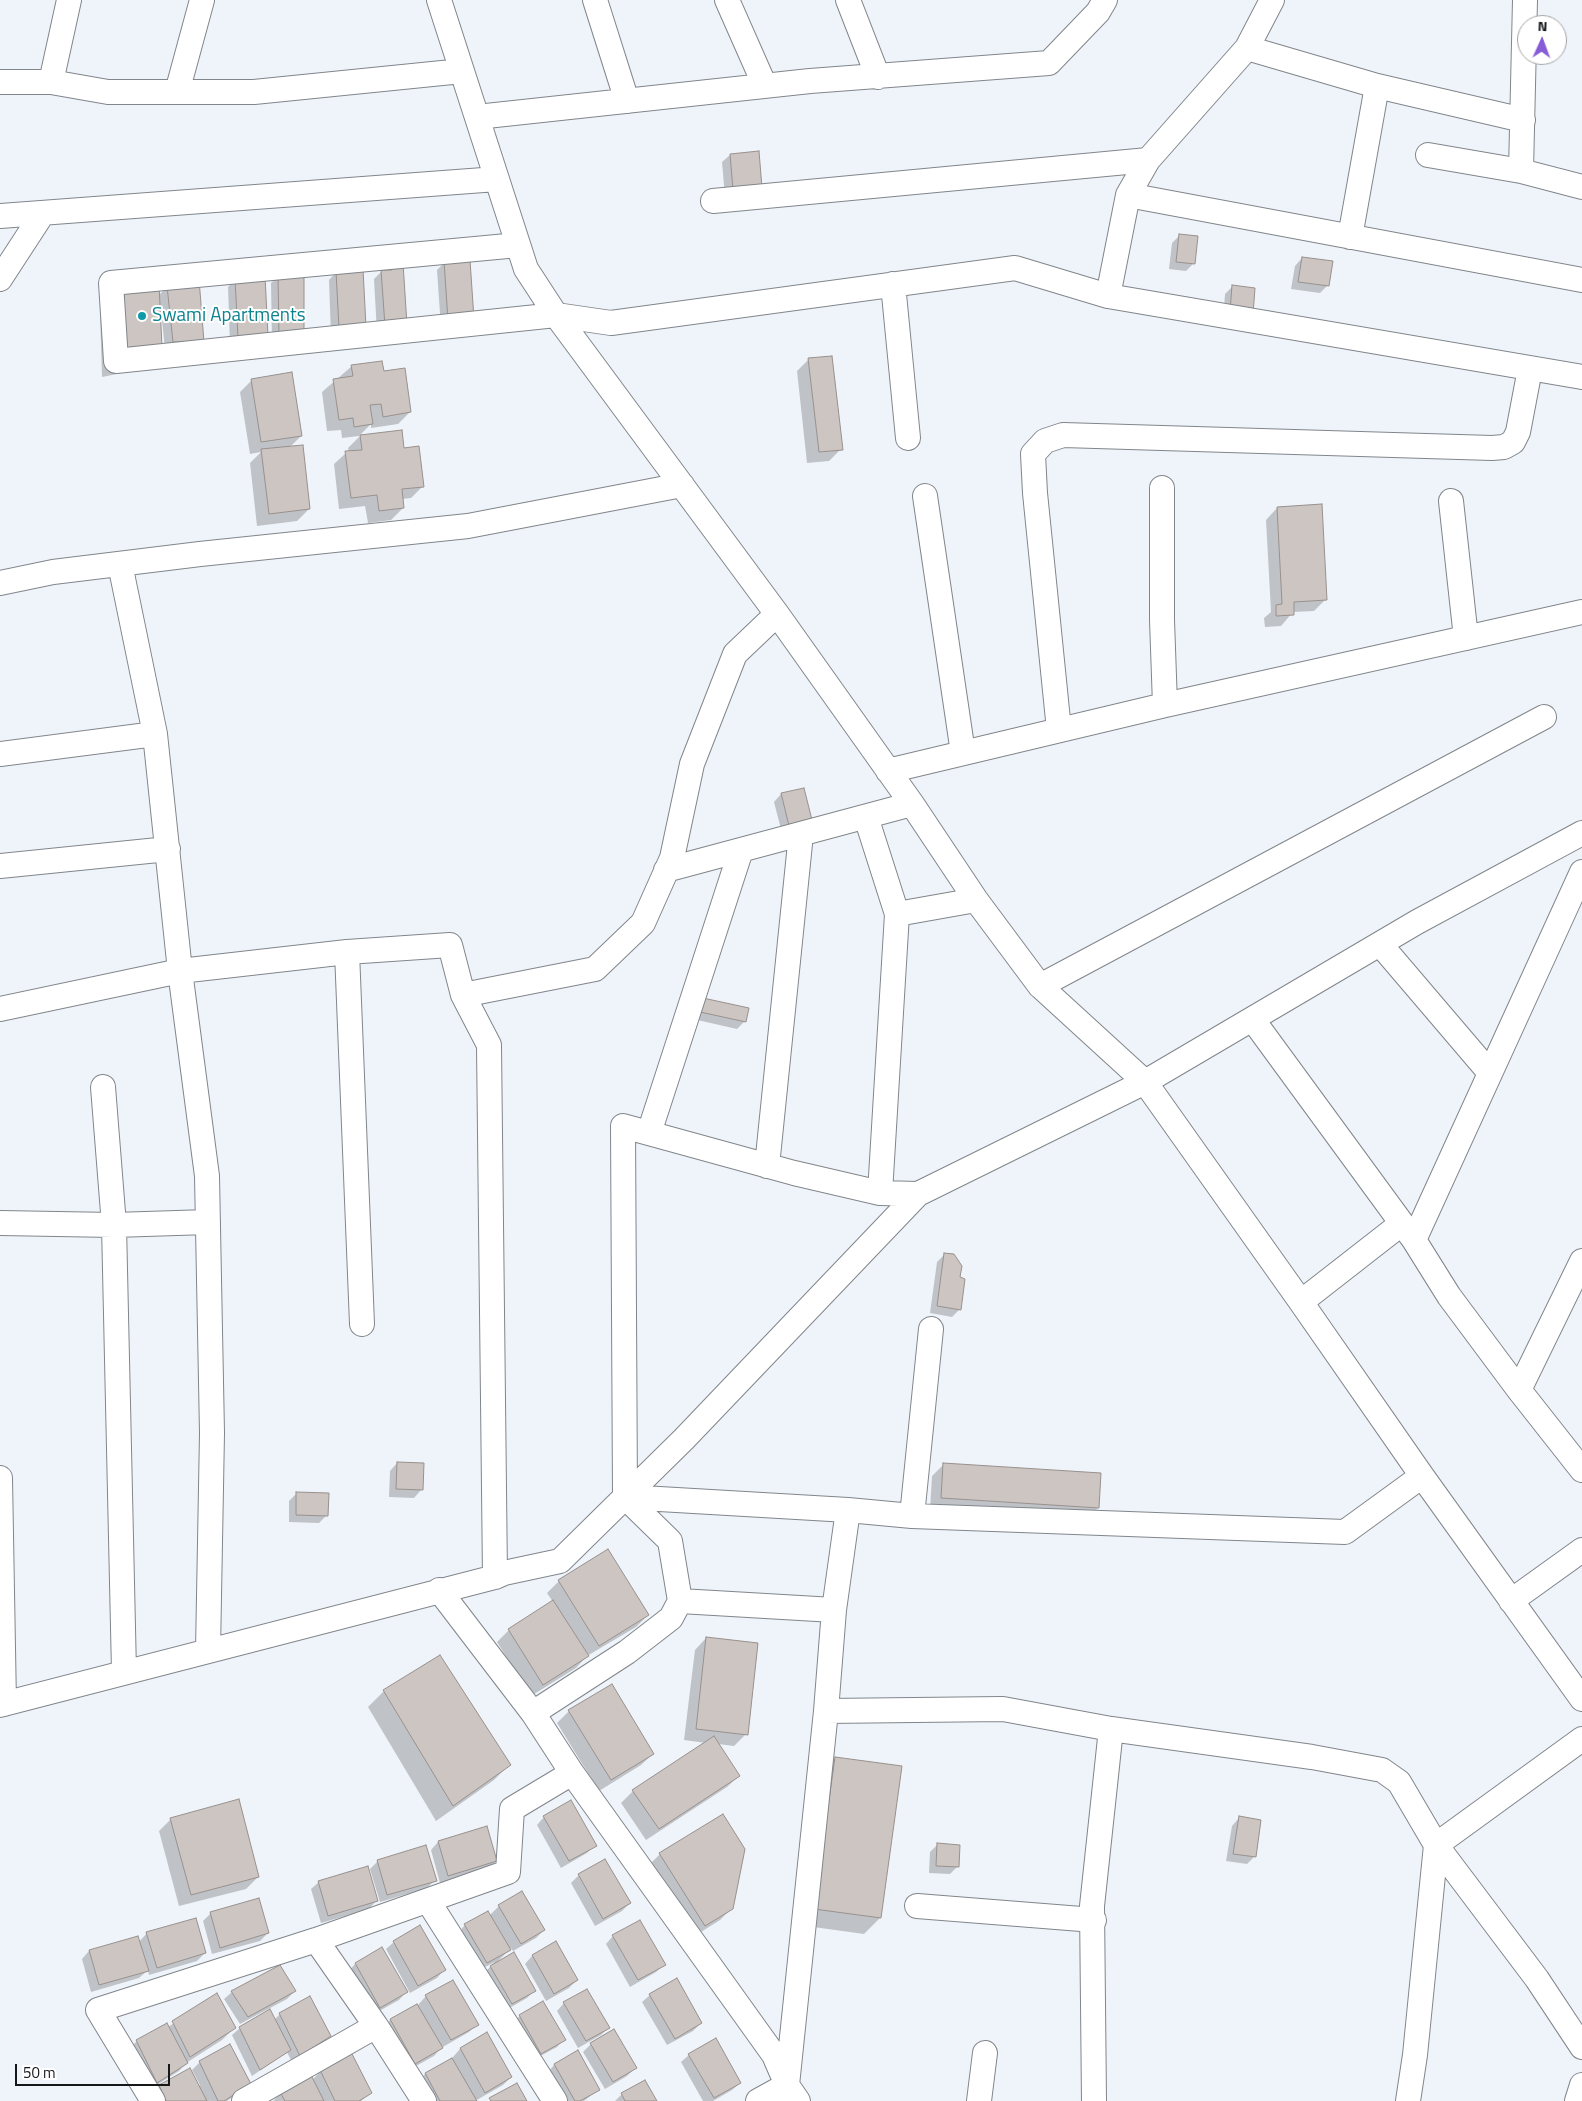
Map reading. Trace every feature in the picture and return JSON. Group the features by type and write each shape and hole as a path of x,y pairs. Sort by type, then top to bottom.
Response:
{"street":[{"path":"51,82 69,0"},
{"path":"177,92 202,0"},
{"path":"439,0 526,269 556,316 777,614 912,804 976,900 1040,986 1145,1082 1422,1476 1582,1699"},
{"path":"595,0 627,101"},
{"path":"727,0 765,86"},
{"path":"848,0 878,77"},
{"path":"477,117 765,86 1049,63 1098,12 1105,0"},
{"path":"1108,296 1128,195 1148,160 1247,48 1272,0"},
{"path":"1522,171 1525,0"},
{"path":"1247,48 1377,86 1523,120"},
{"path":"0,82 51,82 108,92 254,92 462,71"},
{"path":"1350,237 1377,86"},
{"path":"1428,154 1522,171 1582,187"},
{"path":"713,201 1148,160"},
{"path":"0,216 497,179"},
{"path":"1128,195 1582,280"},
{"path":"0,279 44,213"},
{"path":"518,245 111,283 116,361 556,316 611,323 1015,268 1108,296 1582,377"},
{"path":"893,284 908,438"},
{"path":"1059,730 1035,493 1033,454 1045,441 1062,435 1504,447 1513,442 1518,432 1530,369"},
{"path":"0,583 53,572 468,526 682,485"},
{"path":"1162,488 1162,620 1165,705"},
{"path":"925,496 963,753"},
{"path":"1451,501 1466,638"},
{"path":"120,564 155,734 180,971 207,1176 212,1433 208,1651"},
{"path":"888,771 1165,705 1582,612"},
{"path":"463,995 595,969 642,922 672,858 692,764 735,654 777,614"},
{"path":"1040,986 1544,717"},
{"path":"0,754 155,734"},
{"path":"666,870 912,804"},
{"path":"866,817 897,914 880,1193"},
{"path":"0,1478 2,1704 495,1577 504,1573 560,1561 684,1439 918,1194 1145,1082 1380,944 1582,832"},
{"path":"767,1166 801,834"},
{"path":"0,866 168,849"},
{"path":"649,1133 741,850"},
{"path":"1301,1302 1407,1232 1490,1073 1582,872"},
{"path":"897,914 976,900"},
{"path":"1380,944 1490,1073"},
{"path":"0,1009 180,971 348,952 450,945 463,995 489,1045 495,1577"},
{"path":"348,952 362,1324"},
{"path":"1253,1020 1407,1232 1449,1296 1582,1470"},
{"path":"103,1087 114,1225 124,1672"},
{"path":"533,1713 627,1652 671,1618 680,1601 670,1541 625,1497 623,1126 767,1166 880,1193 918,1194"},
{"path":"0,1223 114,1225 208,1222"},
{"path":"1519,1390 1582,1261"},
{"path":"912,1516 931,1329"},
{"path":"625,1497 848,1510 912,1516 1345,1532 1422,1476"},
{"path":"793,2093 834,1610 848,1510"},
{"path":"1511,1601 1582,1550"},
{"path":"439,1590 533,1713 572,1772 774,2055 793,2093"},
{"path":"680,1601 834,1610"},
{"path":"826,1711 1003,1709 1111,1729 1366,1766 1382,1770 1399,1782 1436,1845 1537,1979 1582,2047"},
{"path":"1094,2101 1094,1920 1092,1906 1111,1729"},
{"path":"1408,2101 1415,2055 1436,1845 1582,1738"},
{"path":"153,2101 98,2010 316,1940 508,1872 512,1809 572,1772"},
{"path":"428,1901 555,2101"},
{"path":"917,1906 1094,1920"},
{"path":"316,1940 376,2026 424,2101"},
{"path":"244,2101 376,2026"},
{"path":"979,2101 985,2053"},
{"path":"1577,2101 1582,2085"},
{"path":"758,2101 793,2093"}],"building":[{"path":"759,151 762,188 733,190 730,154"},
{"path":"1179,234 1198,236 1195,264 1176,262"},
{"path":"1302,257 1333,261 1329,286 1298,282"},
{"path":"470,260 474,319 448,321 444,261"},
{"path":"403,263 407,325 385,326 381,270 392,270 392,264"},
{"path":"363,269 366,327 339,328 336,271"},
{"path":"278,274 304,274 304,334 279,335"},
{"path":"265,276 268,336 238,338 235,278"},
{"path":"199,279 204,342 173,342 167,286"},
{"name":"Swami Apartments","path":"159,284 162,347 125,354 124,286"},
{"path":"1232,285 1255,288 1253,314 1230,312"},
{"path":"832,356 843,450 819,452 808,358"},
{"path":"382,361 384,371 405,368 411,412 383,417 381,404 370,405 373,424 354,427 353,418 339,420 333,379 353,376 351,365"},
{"path":"292,372 302,436 261,442 251,379"},
{"path":"402,430 404,448 419,446 424,487 402,489 404,508 379,511 377,495 351,498 345,451 362,450 360,435"},
{"path":"303,445 310,509 269,514 261,449"},
{"path":"1322,504 1327,600 1294,602 1294,615 1276,616 1276,605 1282,604 1277,507"},
{"path":"804,788 813,824 790,830 781,793"},
{"path":"703,998 749,1008 746,1022 700,1012"},
{"path":"944,1253 954,1254 962,1266 960,1277 965,1279 961,1310 937,1306"},
{"path":"397,1462 424,1463 423,1490 396,1489"},
{"path":"943,1463 1101,1473 1099,1508 941,1498"},
{"path":"296,1492 329,1493 328,1516 296,1515"},
{"path":"608,1549 649,1615 599,1646 558,1580"},
{"path":"553,1600 589,1656 543,1685 508,1629"},
{"path":"706,1637 758,1643 748,1735 696,1729"},
{"path":"440,1655 511,1765 453,1806 383,1690"},
{"path":"612,1684 654,1754 611,1780 568,1710"},
{"path":"714,1736 740,1776 659,1829 632,1790"},
{"path":"835,1757 902,1766 881,1918 814,1909"},
{"path":"239,1799 259,1877 191,1895 170,1818"},
{"path":"571,1800 597,1846 569,1861 543,1816"},
{"path":"723,1814 745,1849 733,1909 705,1926 659,1853"},
{"path":"1239,1816 1261,1820 1256,1857 1233,1854"},
{"path":"487,1826 497,1861 448,1876 438,1841"},
{"path":"937,1843 960,1845 959,1867 936,1866"},
{"path":"426,1845 437,1881 387,1895 377,1860"},
{"path":"605,1859 631,1903 603,1919 578,1874"},
{"path":"368,1866 378,1901 328,1916 318,1881"},
{"path":"522,1891 545,1930 521,1944 498,1905"},
{"path":"259,1898 269,1933 220,1948 210,1912"},
{"path":"488,1911 511,1950 487,1963 464,1924"},
{"path":"196,1918 206,1953 157,1968 146,1932"},
{"path":"640,1920 666,1965 638,1980 612,1935"},
{"path":"420,1925 446,1970 418,1986 393,1941"},
{"path":"138,1936 149,1971 99,1985 89,1950"},
{"path":"556,1941 578,1980 554,1994 532,1955"},
{"path":"382,1947 408,1992 380,2008 355,1963"},
{"path":"514,1952 536,1991 512,2004 490,1966"},
{"path":"280,1965 296,1991 248,2017 231,1991"},
{"path":"677,1978 702,2023 675,2039 649,1994"},
{"path":"453,1980 479,2025 451,2040 425,1995"},
{"path":"587,1989 610,2028 586,2041 563,2002"},
{"path":"217,1993 236,2028 190,2057 172,2021"},
{"path":"310,1996 331,2036 300,2056 279,2013"},
{"path":"543,2001 566,2040 541,2054 519,2015"},
{"path":"417,2004 443,2048 415,2064 390,2019"},
{"path":"270,2009 291,2050 260,2070 239,2027"},
{"path":"167,2023 188,2063 157,2083 136,2040"},
{"path":"614,2029 637,2068 613,2082 590,2043"},
{"path":"487,2032 512,2077 485,2093 460,2048"},
{"path":"716,2038 741,2083 714,2098 688,2054"},
{"path":"230,2044 251,2084 224,2101 218,2101 199,2061"},
{"path":"578,2050 600,2090 580,2101 575,2101 554,2064"},
{"path":"351,2052 372,2093 359,2101 335,2101 320,2070"},
{"path":"452,2058 477,2101 440,2101 425,2073"},
{"path":"190,2068 207,2101 166,2101 159,2085"},
{"path":"311,2075 324,2101 285,2101 280,2092"},
{"path":"645,2080 657,2101 625,2101 621,2093"},
{"path":"517,2083 527,2101 491,2101 489,2098"}],"place":[{"name":"Swami Apartments","path":"142,316"}]}
